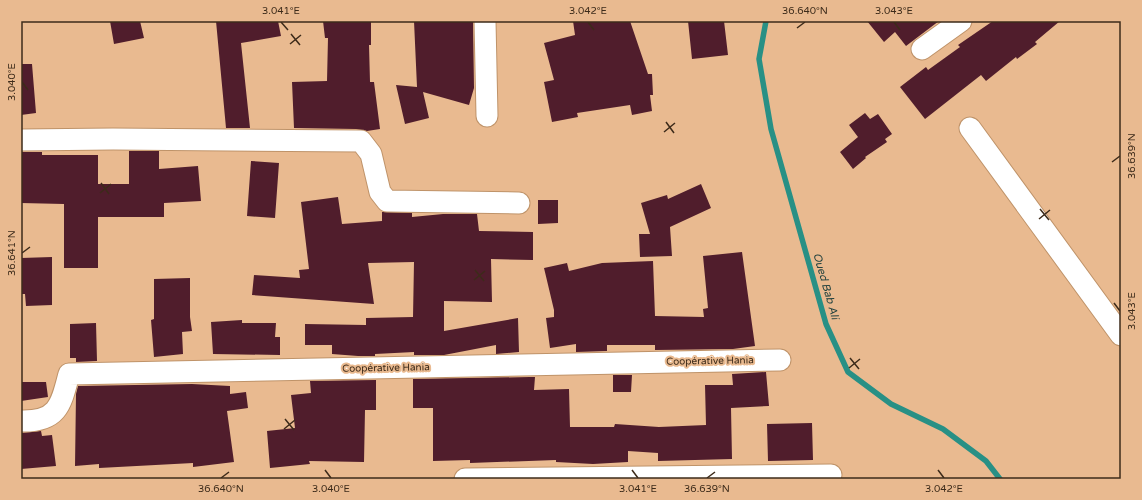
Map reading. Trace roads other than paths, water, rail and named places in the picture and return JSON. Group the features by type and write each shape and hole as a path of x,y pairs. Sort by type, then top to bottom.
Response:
{"street":[{"path":"485,21 486,116"},
{"path":"922,49 961,21"},
{"path":"970,128 1121,335"},
{"path":"21,140 113,139 361,141 372,154 380,192 387,201 519,203"},
{"name":"Coopérative Hania","path":"21,422 47,418 57,411 63,401 69,374 780,360"},
{"path":"465,479 831,475"}],"waterway":[{"name":"Oued Bab Ali","path":"766,21 759,59 771,129 826,324 848,372 891,404 943,429 986,461 1000,479"}]}
